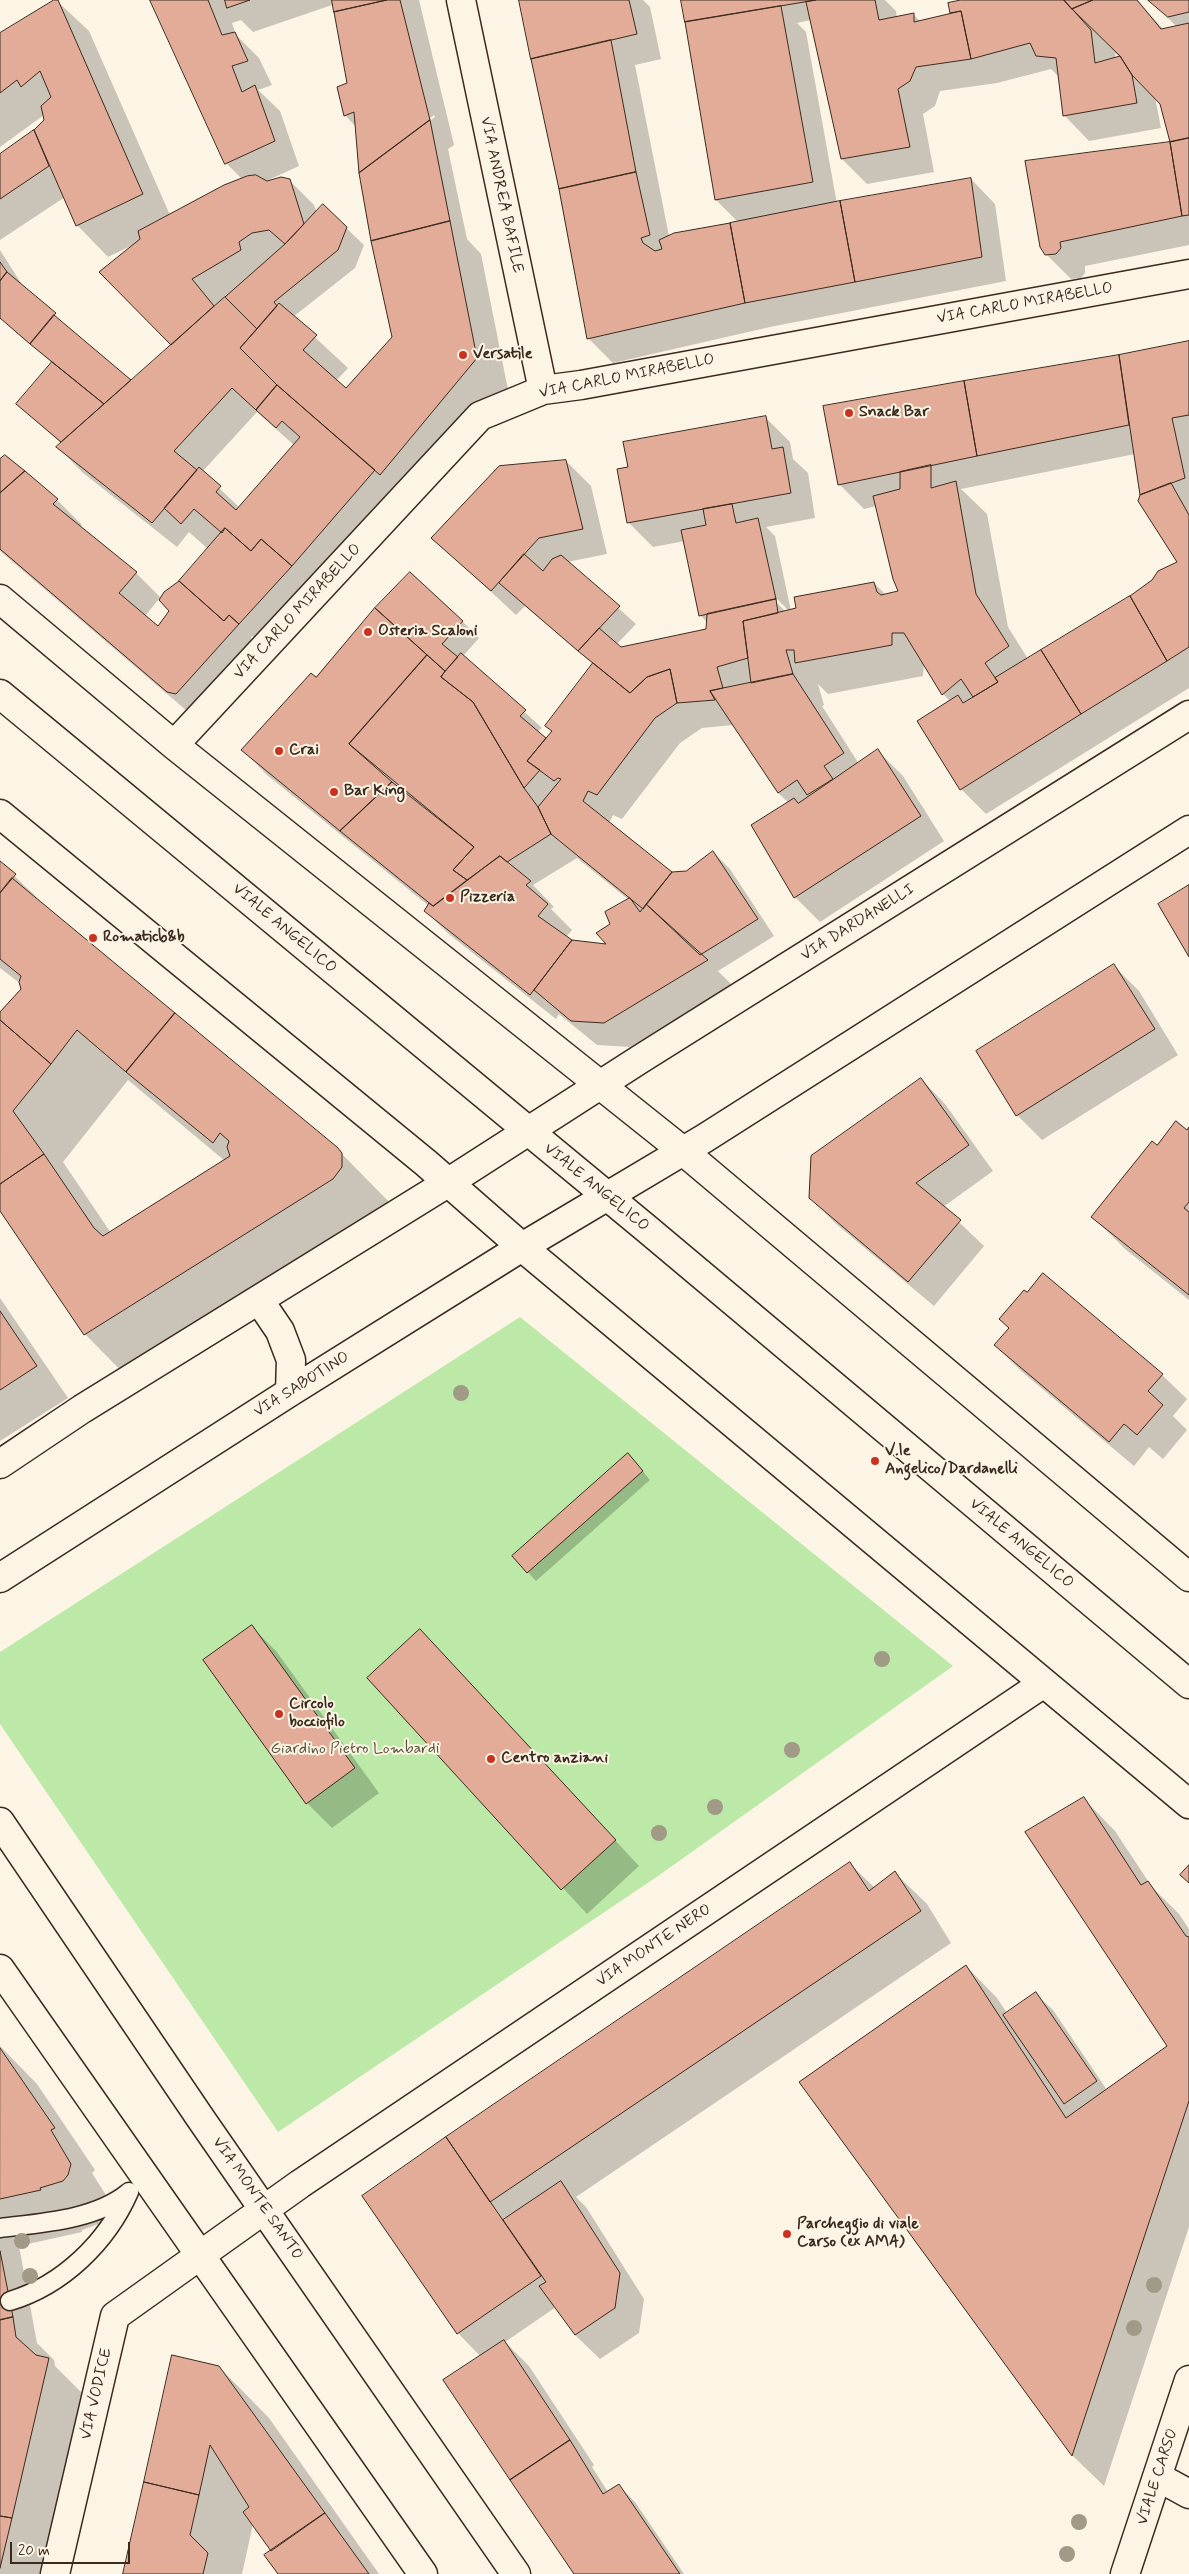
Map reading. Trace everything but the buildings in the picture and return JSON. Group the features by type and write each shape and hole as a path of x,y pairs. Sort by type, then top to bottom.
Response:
{"street":[{"name":"VIA ANDREA BAFILE","path":"461,0 542,390"},
{"name":"VIA CARLO MIRABELLO","path":"174,745 480,416 542,390 582,385 1189,274"},
{"path":"0,599 174,745 683,1151 1189,1577"},
{"name":"VIALE ANGELICO","path":"0,694 529,1132 1189,1684"},
{"name":"VIA DARDANELLI","path":"529,1132 600,1085 1189,715"},
{"path":"0,814 449,1182 522,1248 1189,1804"},
{"path":"608,1198 1189,830"},
{"path":"0,1464 82,1409 529,1132"},
{"name":"VIA SABOTINO","path":"0,1578 290,1392 522,1248 608,1198"},
{"path":"259,1300 280,1331 291,1360 290,1392"},
{"name":"VIA MONTE NERO","path":"199,2254 1044,1683"},
{"name":"VIA MONTE SANTO","path":"0,1822 516,2574"},
{"path":"0,1969 423,2574"},
{"name":"VIA VODICE","path":"55,2574 115,2316 199,2254"},
{"name":"VIALE CARSO","path":"1125,2574 1189,2380"},
{"path":"1158,2477 1189,2494"}],"lane":[{"path":"10,2301 47,2286 88,2253 112,2222 129,2192 136,2166"},
{"path":"0,2228 83,2214 112,2204 129,2192"}],"green space":[{"name":"Giardino Pietro Lombardi","path":"520,1317 953,1666 658,1876 278,2132 0,1724 0,1652"}],"place":[{"name":"Versatile","path":"463,355"},
{"name":"Snack Bar","path":"849,413"},
{"name":"Osteria Scaloni","path":"368,632"},
{"name":"Crai","path":"279,751"},
{"name":"Bar King","path":"334,792"},
{"name":"Pizzeria","path":"450,898"},
{"name":"Romaticb&b","path":"93,938"},
{"name":"V.le Angelico/Dardanelli","path":"875,1461"},
{"name":"Circolo bocciofilo","path":"279,1714"},
{"name":"Centro anziani","path":"491,1759"},
{"name":"Parcheggio di viale Carso (ex AMA)","path":"787,2234"}]}
